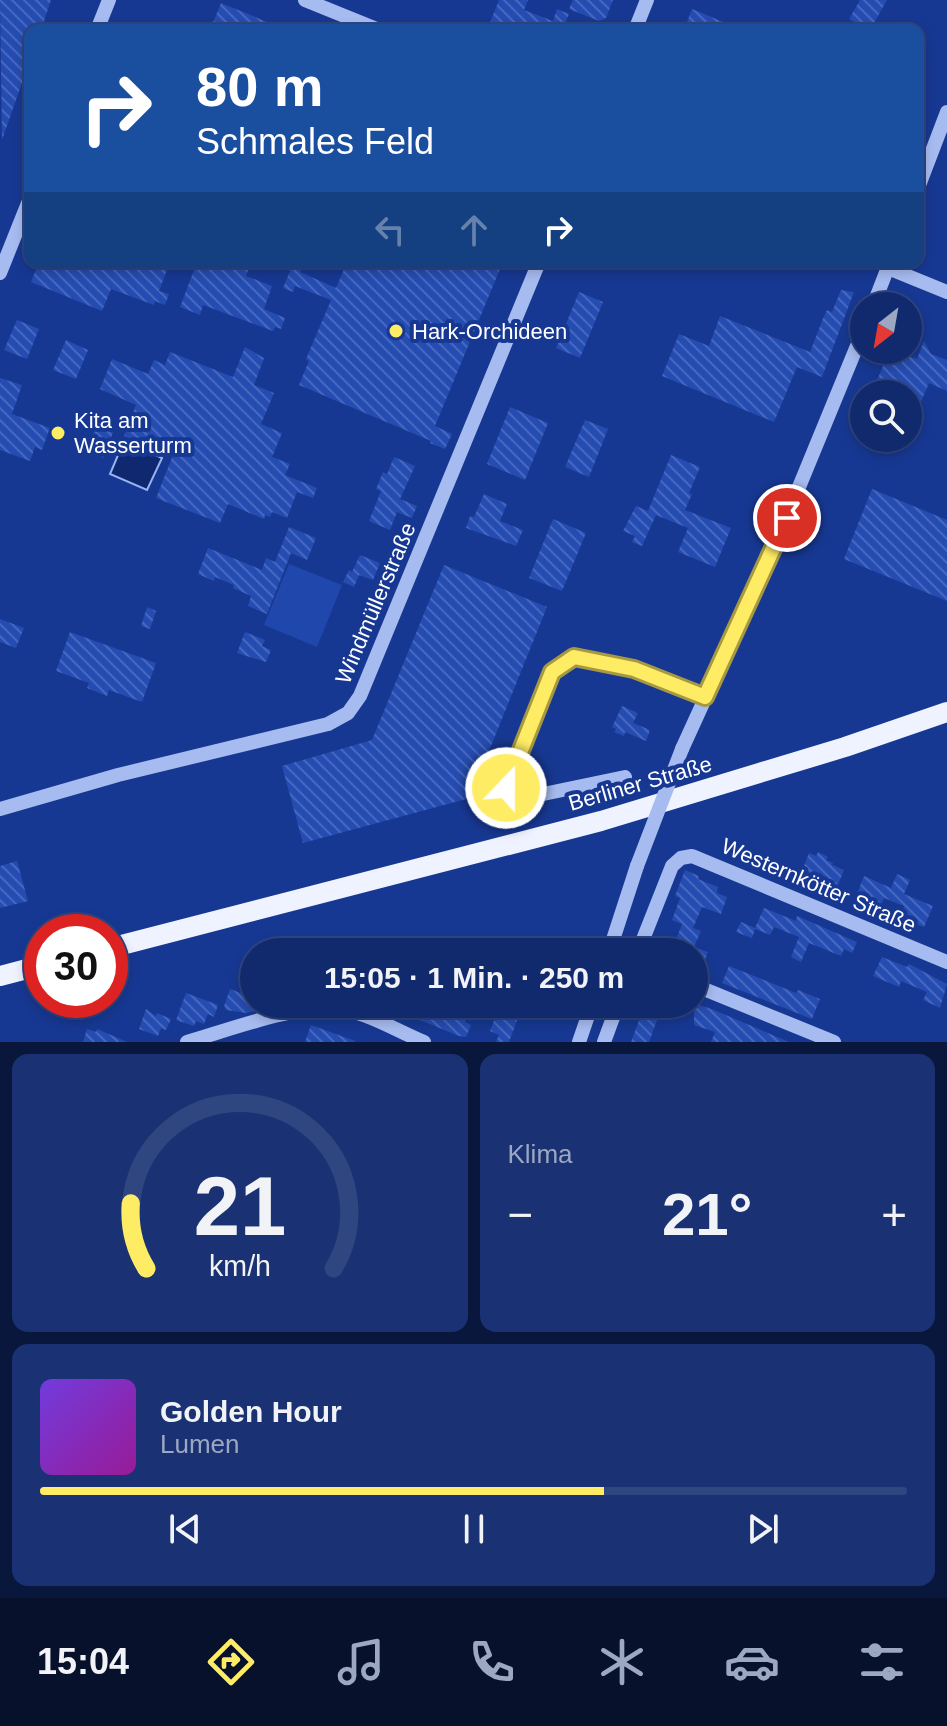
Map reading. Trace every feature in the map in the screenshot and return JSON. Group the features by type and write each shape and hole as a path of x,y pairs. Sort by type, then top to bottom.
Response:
{"main road":[{"name":"Berliner Straße","path":"128,943 601,821 845,747 947,712"},
{"path":"0,976 24,970"}],"street":[{"path":"99,24 109,0"},
{"path":"305,0 364,24"},
{"path":"637,24 647,0"},
{"path":"924,172 947,112"},
{"path":"0,273 24,213"},
{"name":"Windmüllerstraße","path":"0,809 118,775 328,724 348,713 360,696 537,268"},
{"path":"878,292 888,268"},
{"path":"895,268 947,292"},
{"path":"614,938 637,866 682,749 776,543 850,363"},
{"path":"625,777 529,797 506,788 552,672 574,657 634,669 705,697"},
{"name":"Westernkötter Straße","path":"644,938 672,866 681,858 692,856 947,962"},
{"path":"708,991 834,1042"},
{"path":"187,1042 304,1010 332,1008 351,1012 424,1042"},
{"path":"579,1042 587,1018"},
{"path":"604,1042 613,1018"}],"shaded area":[{"path":"124,441 162,458 147,490 110,474"},
{"path":"289,564 342,585 317,647 264,625"}],"building":[{"path":"0,0 51,0 43,24 24,24 24,77 2,140"},
{"path":"499,0 528,0 524,10 553,21 557,9 569,14 565,24 489,24"},
{"path":"573,0 613,0 606,18 599,21 569,9"},
{"path":"860,0 887,0 873,24 859,24 849,19"},
{"path":"221,3 272,24 212,24"},
{"path":"692,9 728,24 686,24"},
{"path":"37,268 168,268 159,291 169,294 165,305 155,301 154,305 111,289 102,311 31,282"},
{"path":"195,268 249,268 246,276 272,286 264,309 285,318 281,329 275,327 273,331 203,305 200,315 180,307"},
{"name":"Hark-Orchideen","path":"285,268 302,268 300,272 336,288 344,268 500,269 435,426 452,434 445,449 299,385 309,361 306,359 331,300 295,286 293,292 283,288 290,271"},
{"path":"841,290 854,292 850,292 850,303 822,377 797,367 774,422 662,376 679,334 709,346 720,316 810,352 827,310 832,312"},
{"path":"579,292 603,302 580,358 556,348"},
{"path":"17,320 39,329 27,359 4,350"},
{"path":"66,340 88,350 76,379 53,370"},
{"path":"924,341 931,354 947,360 947,391 929,383 922,399 922,380 877,380 884,364 922,364"},
{"path":"245,347 264,358 254,385 274,393 261,424 282,433 272,457 290,464 285,475 317,488 313,498 297,492 287,518 272,512 270,517 265,515 264,519 228,504 220,523 156,498 173,455 124,436 136,405 100,389 112,359 148,374 154,360 165,365 170,352 233,377"},
{"name":"Kita am Wasserturm","path":"0,378 22,385 12,414 50,428 42,450 35,447 30,461 0,450"},
{"path":"510,407 548,423 525,480 487,464"},
{"path":"585,420 608,429 589,477 565,467"},
{"path":"96,426 113,432 104,458 87,452"},
{"path":"671,455 700,467 685,510 731,528 715,567 678,552 688,528 656,515 642,546 632,542 635,536 623,531 636,506 648,511"},
{"path":"394,457 415,466 400,499 417,506 412,518 397,512 390,530 369,521 381,491 376,489"},
{"path":"872,489 947,520 947,601 844,559"},
{"path":"484,494 507,504 500,521 523,530 516,546 466,528"},
{"path":"553,519 586,533 562,591 529,578"},
{"path":"289,527 316,538 307,560 291,553 267,614 248,606 251,596 233,588 234,585 198,574 208,548 262,570 266,558 275,562"},
{"path":"360,555 380,563 373,580 359,575 354,587 343,582"},
{"path":"444,565 547,607 470,798 303,843 282,766 372,740"},
{"path":"147,607 156,611 150,629 141,626"},
{"path":"0,619 24,628 16,648 0,642"},
{"path":"70,632 156,663 142,702 109,690 107,696 87,688 89,683 56,671"},
{"path":"245,632 265,640 262,646 271,650 266,662 237,653"},
{"path":"622,706 638,713 633,723 650,730 646,741 625,732 624,736 614,732 616,729 612,727"},
{"path":"818,852 828,857 826,860 832,865 844,870 837,887 801,874 809,853 816,856"},
{"path":"17,861 28,901 0,908 0,866"},
{"path":"685,870 718,887 717,893 727,897 721,914 702,907 693,928 701,931 698,938 677,938 682,924 672,920 680,898 675,896"},
{"path":"897,874 910,880 904,894 933,906 924,927 912,923 910,928 897,923 904,906 884,898 877,914 853,904 864,876 891,888"},
{"path":"764,908 796,921 797,916 857,942 852,953 844,949 841,956 809,943 801,962 791,957 799,937 774,927 770,935 755,929 752,938 736,932 741,922 755,928"},
{"path":"882,957 907,967 909,964 947,984 940,1008 923,1000 927,992 901,981 899,987 873,976"},
{"path":"729,966 796,993 798,990 820,999 812,1019 722,983"},
{"path":"230,989 240,993 240,1012 226,1010 224,1006"},
{"path":"186,993 218,1005 214,1017 208,1014 204,1024 196,1021 194,1026 176,1020"},
{"path":"708,1008 789,1042 711,1042 715,1032 694,1025 694,1018 708,1018"},
{"path":"146,1009 156,1016 157,1013 171,1019 166,1030 161,1028 158,1036 139,1029"},
{"path":"415,1018 466,1018 465,1022 471,1025 466,1037"},
{"path":"495,1018 518,1018 509,1042 496,1042 499,1035 490,1031"},
{"path":"640,1018 658,1018 649,1042 631,1042"},
{"path":"311,1025 355,1041 355,1042 305,1042"},
{"path":"87,1029 96,1032 97,1029 127,1042 83,1042"}],"place":[{"name":"Hark-Orchideen","path":"396,331"},
{"name":"Kita am Wasserturm","path":"58,433"}],"route":[{"path":"506,788 552,672 574,657 634,669 705,697 787,518"}]}
